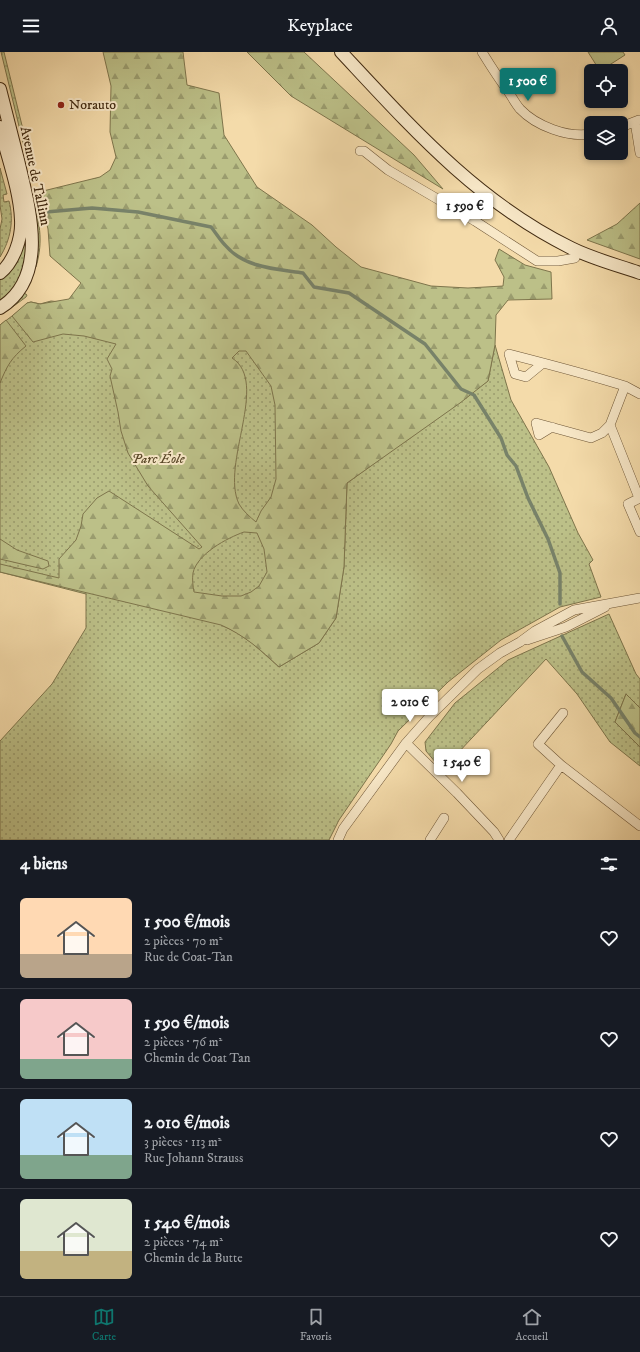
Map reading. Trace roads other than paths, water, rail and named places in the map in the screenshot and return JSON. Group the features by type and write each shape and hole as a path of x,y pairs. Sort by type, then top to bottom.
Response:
{"street":[{"path":"331,52 394,110 442,158 476,187 517,218 572,249 579,256"},
{"path":"341,52 394,110"},
{"path":"482,52 521,109 542,125 563,132 584,135"},
{"name":"Avenue de Tallinn","path":"0,89 27,200 32,238 29,269 21,288 0,308"},
{"path":"628,125 638,121 640,153"},
{"name":"Avenue de Tallinn","path":"0,127 16,190 21,221 20,234 15,251 6,268 0,273"},
{"path":"360,151 364,151 388,170 475,221 537,261 558,261 579,256 640,273"},
{"path":"543,363 625,386 640,394"},
{"path":"552,427 591,438 602,433 610,425 625,386"},
{"path":"610,425 640,498 628,504 640,532"},
{"path":"338,840 343,830 406,743 430,716 478,669 500,653 520,642 566,627 613,603 640,598"},
{"path":"563,713 538,744 561,765 640,826"},
{"path":"406,743 457,793 494,832 499,840"},
{"path":"509,840 561,765"},
{"path":"430,840 444,818"}],"waterway":[{"path":"46,212 92,208 138,212 211,227 221,241 241,259 261,266 303,273 314,287 349,293 425,344 461,389 474,395 501,438 507,455 516,466 528,498 548,539 560,573 560,604"},
{"path":"562,636 582,672 611,698 635,733 640,737"}],"place":[{"name":"Norauto","path":"61,105"}],"park label":[{"name":"Parc Éole","path":"158,459"}]}
